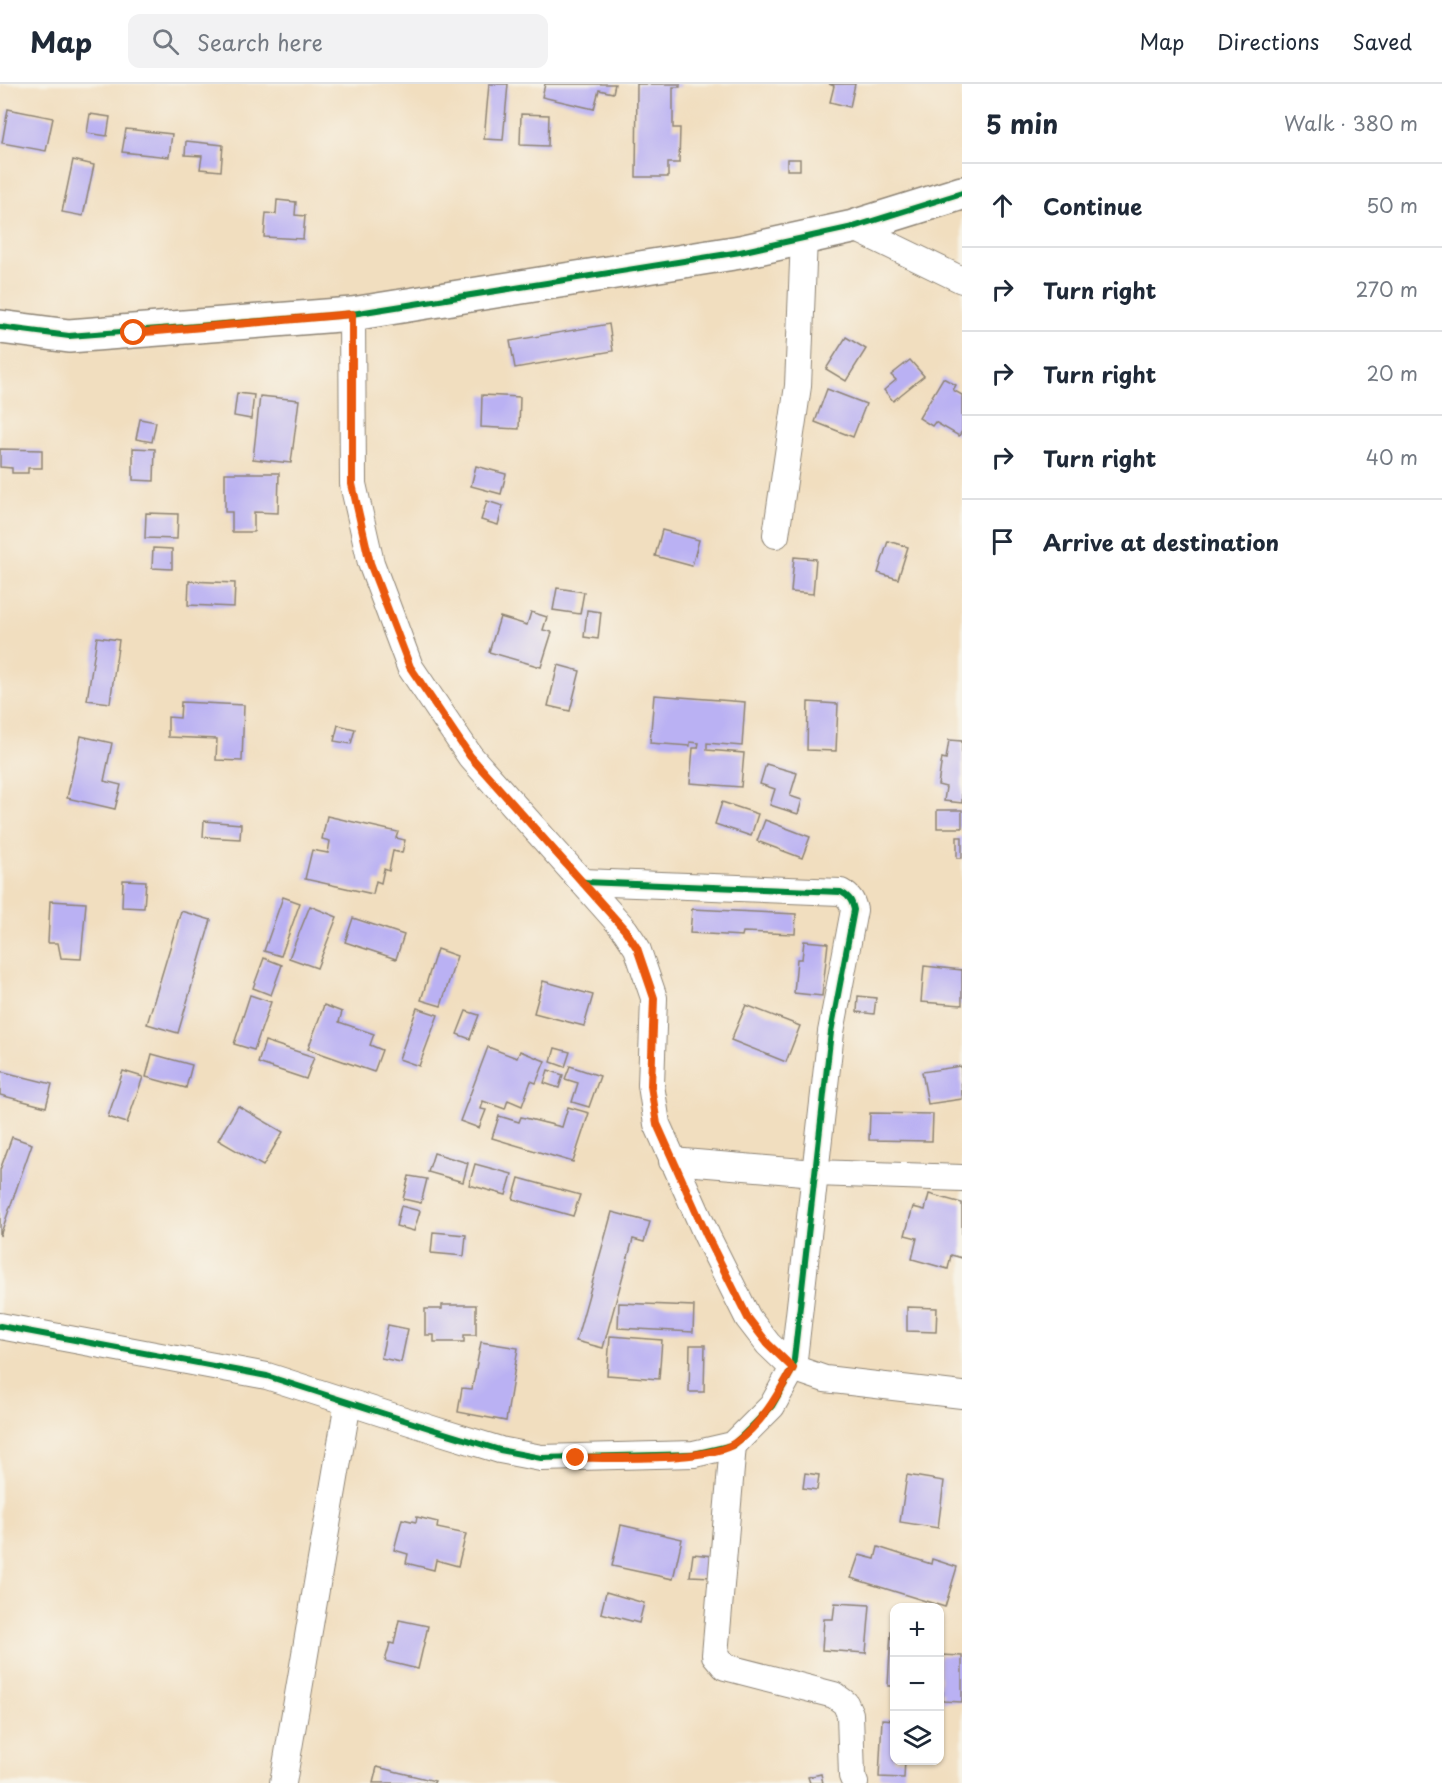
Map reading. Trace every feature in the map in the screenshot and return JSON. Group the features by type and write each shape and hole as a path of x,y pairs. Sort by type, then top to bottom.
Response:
{"street":[{"path":"0,327 69,336 352,314 740,252 853,227 962,193"},
{"path":"853,227 962,280"},
{"path":"776,535 798,386 804,238"},
{"path":"352,314 352,484 370,563 410,667 470,756 625,930 637,948 654,998 651,1086 657,1124 672,1161 748,1318 768,1344 793,1368 825,1378 962,1395"},
{"path":"0,1326 267,1376 500,1449 542,1458 694,1454 733,1445 772,1406 793,1368 831,1032 854,910 851,899 841,892 583,882"},
{"path":"672,1161 814,1173 962,1178"},
{"path":"283,1783 348,1402"},
{"path":"733,1445 716,1655 725,1667 834,1695 845,1703 850,1714 852,1776 855,1783"}],"building":[{"path":"489,84 508,84 503,140 484,139"},
{"path":"545,84 615,84 613,93 599,90 594,109 542,97"},
{"path":"637,84 680,84 680,87 673,87 673,128 680,128 679,163 668,163 668,177 636,177"},
{"path":"829,84 855,84 850,107 830,102 834,86"},
{"path":"8,109 53,118 46,151 2,143"},
{"path":"90,114 110,117 107,136 87,133"},
{"path":"521,114 549,115 548,146 520,145"},
{"path":"126,129 172,134 169,157 122,152"},
{"path":"186,141 223,145 221,171 200,169 202,156 185,155"},
{"path":"787,159 800,159 800,170 787,170"},
{"path":"73,160 94,165 83,216 62,212"},
{"path":"277,200 296,202 295,215 305,216 303,239 264,237 266,213 276,214"},
{"path":"609,324 613,351 515,368 510,341"},
{"path":"846,337 866,349 846,381 826,369"},
{"path":"910,360 924,376 893,401 884,390 896,380 891,375"},
{"path":"943,378 956,385 953,390 962,395 962,431 959,436 935,422 932,426 919,418"},
{"path":"827,389 866,404 853,437 815,422"},
{"path":"237,393 254,395 251,419 234,416"},
{"path":"482,395 520,397 519,429 481,427"},
{"path":"260,396 299,400 291,463 253,459"},
{"path":"140,419 156,422 152,442 136,439"},
{"path":"133,448 155,449 154,481 133,480"},
{"path":"0,449 42,450 42,468 28,468 28,473 12,473 12,468 0,467"},
{"path":"476,466 506,474 501,494 471,486"},
{"path":"225,473 279,473 278,513 254,512 254,532 232,532 232,512 225,512"},
{"path":"487,501 503,506 498,525 481,520"},
{"path":"146,513 178,514 177,539 145,538"},
{"path":"662,530 699,540 692,566 655,556"},
{"path":"888,541 908,547 898,579 878,573"},
{"path":"153,548 172,549 172,569 152,568"},
{"path":"794,557 816,559 813,594 791,592"},
{"path":"189,581 235,583 234,607 188,605"},
{"path":"557,588 584,592 580,614 553,610"},
{"path":"587,610 601,612 598,639 584,637"},
{"path":"531,612 547,617 543,630 552,632 541,667 489,652 500,617 527,625"},
{"path":"97,637 119,640 110,703 87,700"},
{"path":"558,665 580,671 570,711 548,706"},
{"path":"654,695 745,702 742,746 707,743 707,750 744,753 741,787 690,783 693,748 698,748 699,743 690,742 690,746 650,743"},
{"path":"181,702 244,705 242,761 216,760 217,739 168,737 168,717 180,718"},
{"path":"808,702 838,704 836,751 807,750"},
{"path":"338,725 355,729 351,744 334,741"},
{"path":"81,736 112,743 104,781 121,785 115,809 67,798"},
{"path":"949,740 962,741 962,803 944,801 946,787 938,785 942,758 946,759"},
{"path":"766,764 797,773 790,796 802,800 798,814 770,805 775,789 760,784"},
{"path":"722,802 758,814 751,836 715,824"},
{"path":"937,810 962,810 962,828 937,828"},
{"path":"327,816 398,832 396,838 405,840 402,853 393,851 389,871 384,869 381,883 376,881 373,894 305,879 312,850 328,853 330,841 322,839"},
{"path":"765,820 810,837 802,858 757,841"},
{"path":"204,821 241,824 240,839 203,837"},
{"path":"957,837 962,837 962,858 957,858"},
{"path":"123,880 146,881 144,908 122,907"},
{"path":"283,897 300,903 281,956 264,951"},
{"path":"50,901 86,903 81,959 61,958 58,943 48,943"},
{"path":"310,906 337,917 317,968 289,958"},
{"path":"692,909 796,914 795,934 743,932 742,936 690,933"},
{"path":"181,911 211,920 178,1033 147,1024"},
{"path":"353,918 404,935 396,959 345,942"},
{"path":"804,941 828,943 822,996 794,993 797,959 802,959"},
{"path":"437,949 457,956 441,1006 421,1000"},
{"path":"264,958 282,965 271,995 253,988"},
{"path":"924,966 962,970 962,1005 921,1002"},
{"path":"543,981 593,995 584,1026 534,1013"},
{"path":"250,995 271,1002 254,1050 234,1044"},
{"path":"858,996 876,998 874,1014 857,1012"},
{"path":"324,1005 342,1012 339,1022 374,1034 370,1045 382,1050 374,1072 308,1049"},
{"path":"746,1005 800,1026 786,1062 731,1040"},
{"path":"417,1008 438,1015 419,1066 399,1059"},
{"path":"466,1011 479,1015 470,1039 457,1034"},
{"path":"265,1041 314,1057 306,1079 258,1063"},
{"path":"488,1047 517,1058 520,1051 545,1061 536,1083 531,1081 522,1106 508,1100 505,1109 483,1101 481,1109 486,1110 479,1128 460,1121"},
{"path":"555,1048 570,1052 565,1067 551,1062"},
{"path":"152,1054 192,1065 186,1088 146,1077"},
{"path":"570,1066 600,1076 589,1107 572,1102 578,1083 565,1079"},
{"path":"961,1066 962,1099 928,1104 922,1072"},
{"path":"548,1070 563,1075 559,1088 544,1083"},
{"path":"0,1071 52,1084 46,1107 0,1095"},
{"path":"123,1071 143,1077 127,1123 108,1117"},
{"path":"238,1106 283,1132 263,1166 218,1140"},
{"path":"568,1107 589,1113 573,1162 492,1138 499,1116 519,1122 521,1117 562,1127"},
{"path":"870,1113 933,1114 932,1141 869,1140"},
{"path":"12,1137 32,1144 0,1236 0,1170"},
{"path":"434,1153 468,1163 463,1182 428,1172"},
{"path":"475,1164 512,1174 506,1195 469,1185"},
{"path":"409,1176 427,1179 421,1203 403,1199"},
{"path":"519,1178 580,1195 573,1216 513,1199"},
{"path":"929,1194 962,1203 962,1258 951,1255 948,1269 912,1259 917,1238 905,1235 913,1207 925,1210"},
{"path":"401,1206 420,1211 414,1231 396,1226"},
{"path":"612,1212 650,1222 644,1242 633,1239 603,1348 576,1341"},
{"path":"433,1232 466,1235 464,1256 431,1253"},
{"path":"619,1303 694,1306 693,1332 618,1328"},
{"path":"442,1305 476,1305 476,1335 464,1335 464,1342 434,1342 434,1335 425,1335 425,1309 442,1309"},
{"path":"907,1307 937,1308 936,1332 907,1331"},
{"path":"388,1325 408,1329 401,1362 381,1358"},
{"path":"610,1336 662,1340 659,1379 607,1375"},
{"path":"481,1342 518,1348 506,1421 458,1412 462,1388 472,1389"},
{"path":"690,1345 705,1345 704,1392 689,1392"},
{"path":"805,1473 819,1475 817,1490 803,1488"},
{"path":"907,1475 944,1481 938,1528 900,1522"},
{"path":"417,1517 438,1522 437,1528 466,1534 458,1566 436,1560 434,1570 406,1563 408,1554 394,1550 402,1519 416,1522"},
{"path":"621,1525 682,1539 673,1579 612,1566"},
{"path":"878,1547 931,1564 932,1559 957,1567 945,1607 944,1603 932,1603 851,1578 859,1555 875,1559"},
{"path":"693,1554 713,1556 712,1577 690,1576"},
{"path":"606,1592 644,1603 639,1623 601,1613"},
{"path":"835,1603 870,1605 866,1653 822,1650 824,1619 833,1619"},
{"path":"399,1620 428,1626 418,1669 385,1661 390,1643 394,1644"},
{"path":"890,1649 890,1686 888,1686"},
{"path":"944,1655 962,1656 962,1702 944,1701"},
{"path":"882,1719 890,1720 890,1765 905,1765 904,1778 879,1777"},
{"path":"377,1767 435,1781 434,1783 373,1783"},
{"path":"821,1774 823,1783 810,1783 808,1777"}],"cycle path":[{"path":"0,327 69,336 352,314 740,252 853,227 962,193"},
{"path":"0,1326 267,1376 500,1450 541,1458 694,1454 733,1445 772,1406 793,1368 831,1032 854,910 849,898 841,892 583,882"}],"route":[{"path":"134,333 352,314 352,484 370,563 410,667 470,756 625,930 637,948 654,998 651,1086 657,1124 707,1236 748,1318 768,1344 793,1368 772,1406 733,1445 694,1454 576,1458"}]}
